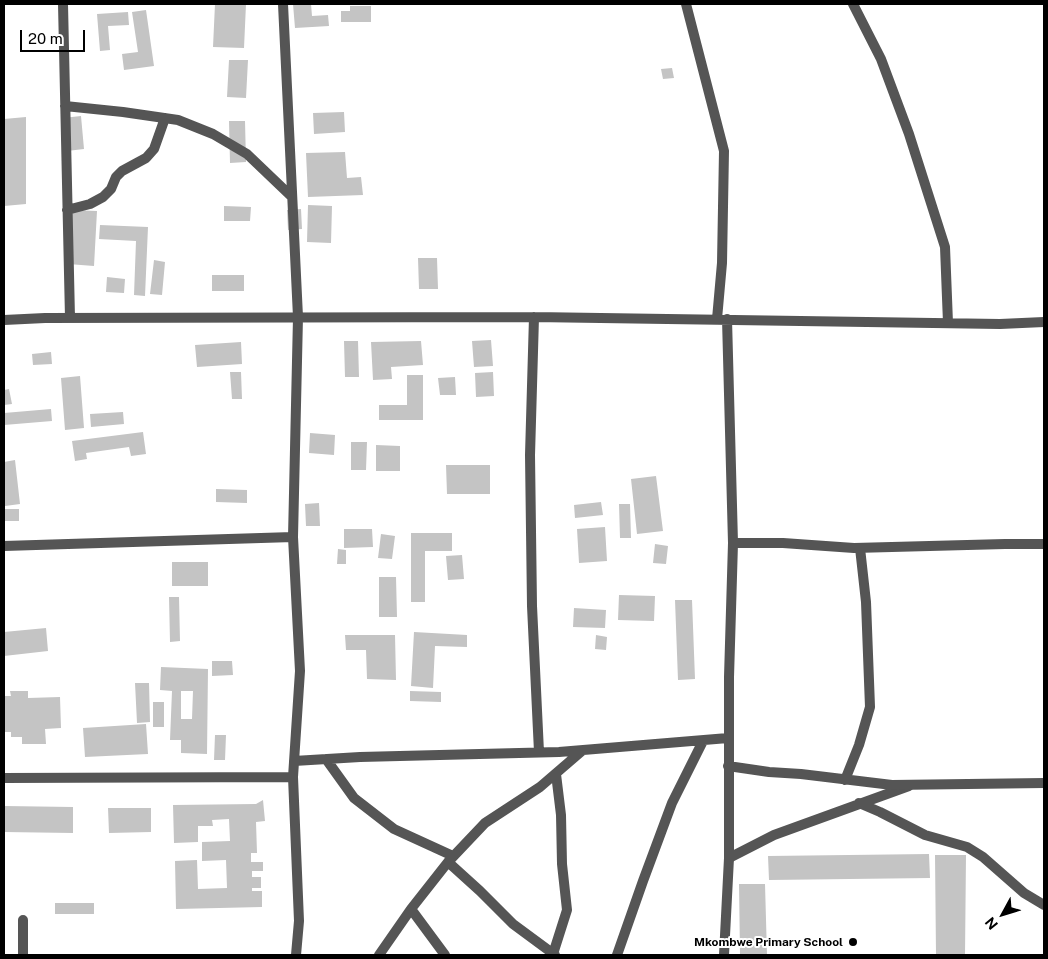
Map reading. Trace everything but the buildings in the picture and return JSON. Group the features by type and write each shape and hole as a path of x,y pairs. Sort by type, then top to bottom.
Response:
{"street":[{"path":"63,4 70,318"},
{"path":"283,4 298,317 293,537 300,671 293,777 299,921 296,955"},
{"path":"686,4 724,151 722,319 733,544 728,738 729,858 724,955"},
{"path":"853,4 881,59 909,134 945,247 948,323"},
{"path":"65,106 178,120 213,134 248,154 292,197"},
{"path":"67,210 90,204 103,197 111,189 116,177 122,171 146,158 154,149 165,118"},
{"path":"534,317 530,455 532,606 539,752"},
{"path":"4,320 70,318 534,317 1000,324 1044,322"},
{"path":"4,546 293,537"},
{"path":"733,544 782,544 860,548 1044,544"},
{"path":"845,780 859,745 870,707 866,602 860,548"},
{"path":"294,761 582,750 728,738"},
{"path":"618,955 672,803 703,740"},
{"path":"379,955 411,909 451,859 486,823 540,787 582,750"},
{"path":"326,759 354,798 394,829 451,859 513,924 554,954 567,910 562,864 561,815 556,774"},
{"path":"728,766 892,785 1044,783"},
{"path":"4,778 293,777"},
{"path":"729,858 774,835 913,784"},
{"path":"859,804 880,812 925,835 967,848 983,856 1024,893 1044,905"},
{"path":"411,909 445,955"},
{"path":"23,955 24,920"}],"place":[{"name":"Mkombwe Primary School","path":"853,942"}]}
